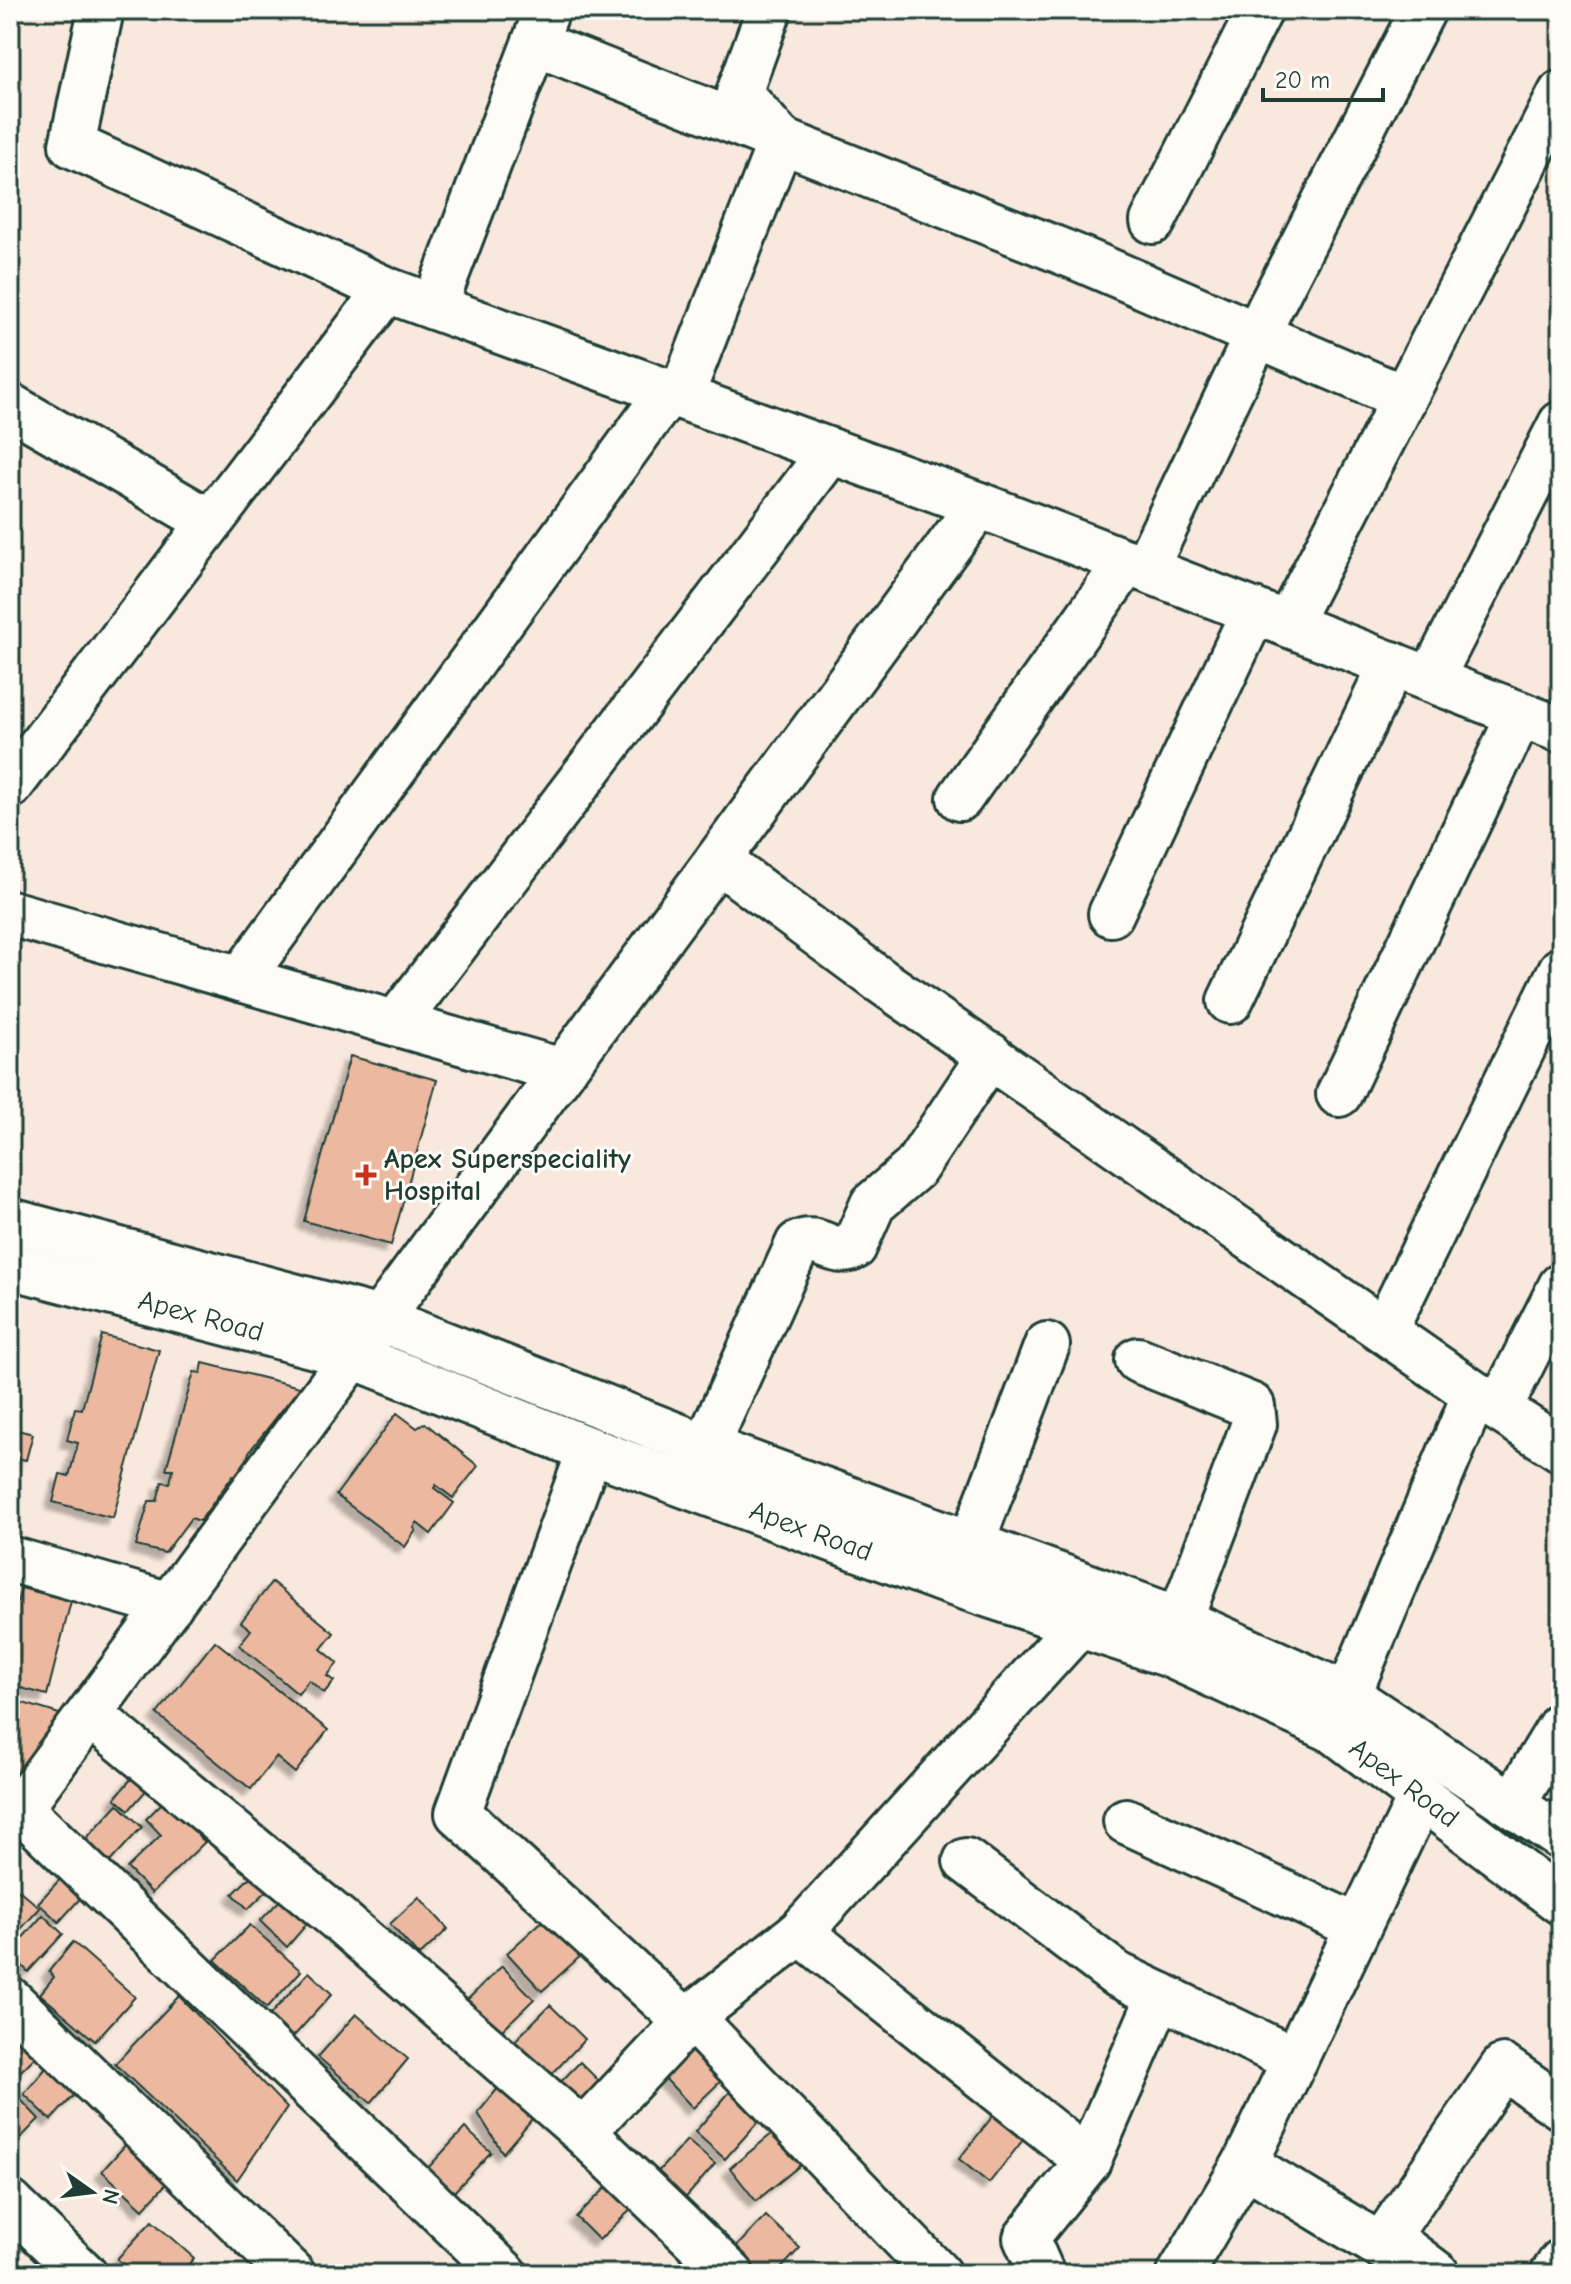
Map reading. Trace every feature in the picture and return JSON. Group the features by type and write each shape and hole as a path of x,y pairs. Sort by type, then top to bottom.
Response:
{"street":[{"path":"101,10 72,145 380,286 979,505 1561,730"},
{"path":"769,10 739,93 781,140"},
{"path":"1153,221 1260,10"},
{"path":"960,798 1136,565 1423,10"},
{"path":"434,307 541,26 781,140 1076,257 1404,398"},
{"path":"1111,914 1271,617 1404,398 1561,93"},
{"path":"241,979 675,394 781,140"},
{"path":"10,786 192,512 380,286"},
{"path":"10,406 192,512"},
{"path":"1230,1001 1411,672 1561,424"},
{"path":"396,1023 831,451"},
{"path":"505,2274 15,1804 90,1714 979,505"},
{"path":"1339,1094 1520,714"},
{"path":"718,860 881,981 1487,1402 1561,1449"},
{"path":"10,913 562,1071"},
{"path":"1385,1330 1561,970"},
{"path":"706,1447 798,1244 814,1240 839,1251 854,1247 873,1204 922,1159 990,1055"},
{"name":"Apex Road","path":"10,1221 380,1319 706,1447 1180,1620 1341,1713 1513,1804 1561,1837"},
{"name":"Apex Road","path":"10,1266 353,1356 590,1450 944,1580 1341,1713 1421,1796 1561,1902"},
{"path":"1341,1713 1487,1402 1561,1286"},
{"path":"972,1542 1047,1345"},
{"path":"1138,1360 1252,1406 1255,1413 1254,1424 1180,1620"},
{"path":"590,1450 458,1813 680,2016 691,2017 938,2274"},
{"path":"10,1559 170,1605"},
{"path":"583,2132 691,2017 800,1932 1079,1625"},
{"path":"90,1714 343,1923 583,2132 731,2274"},
{"path":"1513,1804 1561,1725"},
{"path":"1180,2274 1245,2164 1421,1796"},
{"path":"1126,1821 1358,1927"},
{"path":"966,1861 1116,1974 1295,2060"},
{"path":"800,1932 1088,2161"},
{"path":"1039,2273 1026,2238 1088,2161 1160,1995"},
{"path":"10,2000 292,2274"},
{"path":"1245,2164 1381,2246 1503,2067 1561,2107"},
{"path":"10,2203 84,2274"},
{"path":"1388,2237 1437,2274"},
{"path":"1553,2274 1561,2262"}],"building":[{"path":"350,1056 437,1080 391,1245 304,1221"},
{"path":"102,1335 159,1350 113,1518 53,1502 60,1474 69,1476 78,1443 67,1440 75,1408 82,1409"},
{"path":"203,1363 300,1387 249,1452 242,1477 233,1475 200,1521 191,1518 165,1553 136,1546 149,1501 157,1501 162,1482 170,1483 173,1469 166,1469 194,1372 201,1373"},
{"path":"397,1413 417,1428 425,1423 478,1466 453,1498 436,1485 434,1488 454,1503 431,1534 417,1523 405,1547 336,1495"},
{"path":"10,1428 33,1434 26,1460 16,1458 10,1479"},
{"path":"10,1491 20,1493 12,1524 10,1524"},
{"path":"272,1582 334,1633 321,1649 338,1663 327,1676 334,1681 324,1693 309,1680 298,1694 239,1645 251,1630 241,1622"},
{"path":"21,1588 71,1601 47,1695 10,1685 10,1631"},
{"path":"215,1641 328,1730 295,1773 276,1757 251,1789 157,1714"},
{"path":"10,1699 76,1719 22,1788 10,1780"},
{"path":"142,1766 157,1778 129,1810 115,1798"},
{"path":"174,1791 201,1820 192,1829 205,1842 152,1893 127,1868 161,1835 146,1819"},
{"path":"118,1804 142,1827 107,1865 83,1842"},
{"path":"73,1865 93,1884 59,1922 38,1903"},
{"path":"259,1868 274,1884 248,1909 233,1894"},
{"path":"19,1890 40,1908 10,1941 10,1900"},
{"path":"286,1894 312,1918 287,1947 260,1921"},
{"path":"419,1897 448,1929 419,1956 390,1924"},
{"path":"43,1915 63,1934 28,1972 10,1952"},
{"path":"548,1916 583,1954 542,1991 507,1953"},
{"path":"250,1925 301,1971 267,2008 215,1960"},
{"path":"73,1942 135,1997 95,2041 40,1994 54,1977 49,1971"},
{"path":"502,1966 534,1999 498,2034 466,2001"},
{"path":"309,1972 332,1994 293,2037 270,2015"},
{"path":"179,1996 287,2108 237,2180 115,2064"},
{"path":"550,2005 585,2039 539,2088 503,2053"},
{"path":"356,2014 408,2059 371,2103 318,2057"},
{"path":"29,2025 48,2044 12,2080 10,2045"},
{"path":"692,2043 725,2077 693,2108 660,2073"},
{"path":"58,2054 87,2081 51,2120 24,2094"},
{"path":"580,2062 614,2096 588,2123 553,2090"},
{"path":"503,2082 538,2112 503,2153 478,2113"},
{"path":"734,2087 765,2114 725,2159 695,2132"},
{"path":"21,2100 39,2119 10,2149 10,2112"},
{"path":"1000,2107 1030,2131 989,2183 959,2159"},
{"path":"465,2128 491,2152 453,2193 427,2169"},
{"path":"778,2129 804,2162 756,2201 730,2168"},
{"path":"136,2133 178,2171 143,2209 102,2171"},
{"path":"687,2140 715,2164 682,2202 653,2177"},
{"path":"617,2177 640,2201 599,2240 576,2217"},
{"path":"766,2216 800,2248 776,2274 758,2274 733,2250"},
{"path":"152,2221 194,2258 180,2274 134,2274 117,2259"}],"place":[{"name":"Apex Superspeciality Hospital","path":"366,1175"}]}
